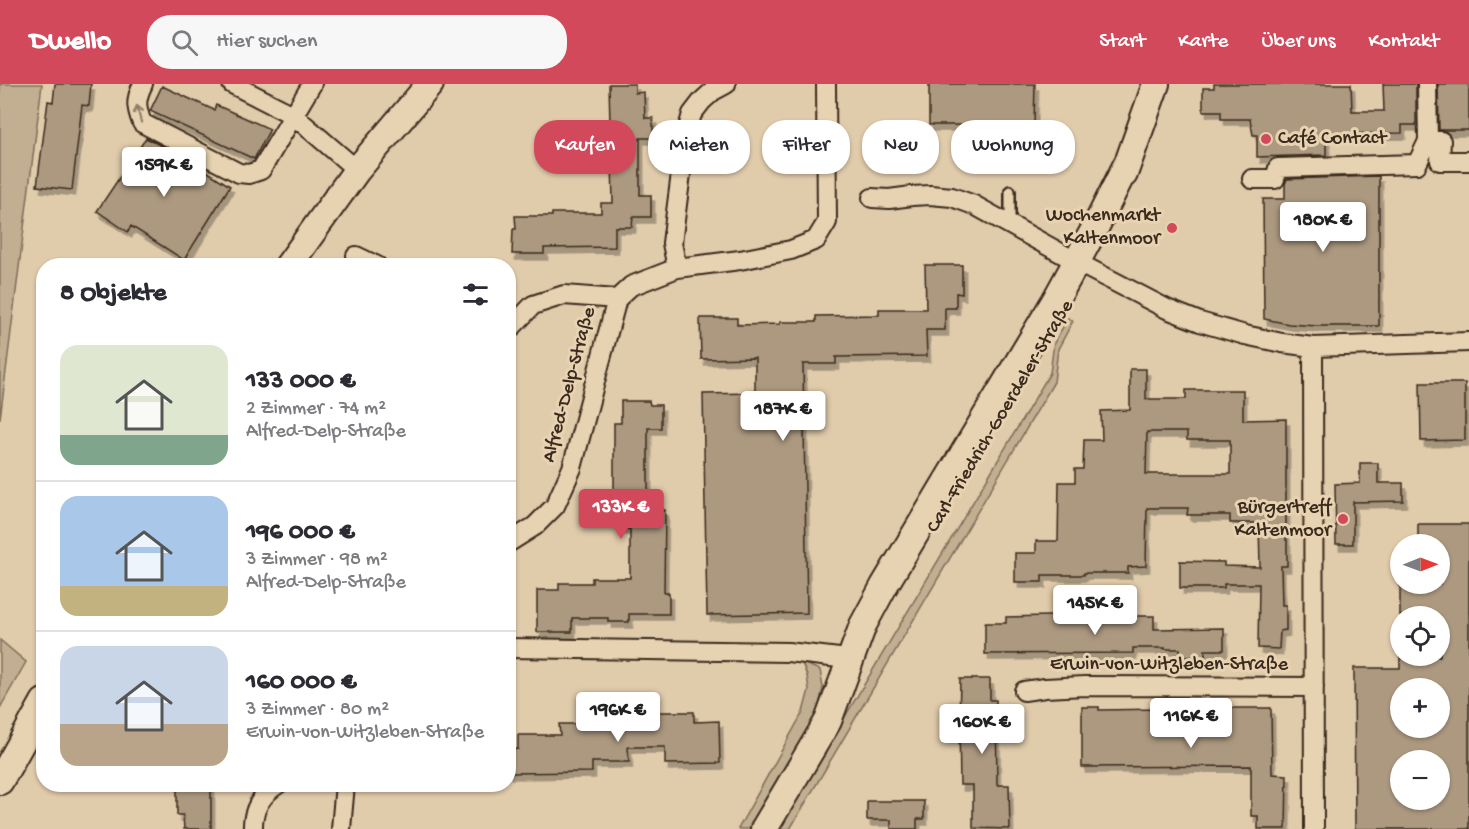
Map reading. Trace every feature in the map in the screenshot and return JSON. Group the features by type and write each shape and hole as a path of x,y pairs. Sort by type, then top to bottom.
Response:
{"street":[{"path":"143,84 138,95 136,109 142,123 240,173 249,174 261,170 312,84"},
{"path":"232,84 293,115 357,170"},
{"path":"294,258 357,170 430,84"},
{"path":"677,268 672,243 686,135 692,114 702,101 713,91 726,84"},
{"path":"617,298 631,286 677,268 740,260 791,250 816,240 827,222 826,84"},
{"name":"Carl-Friedrich-Goerdeler-Straße","path":"764,829 828,721 849,662 873,633 1068,308 1081,264 1102,232 1156,84"},
{"path":"1252,179 1275,179 1278,168 1417,164 1428,141 1427,84"},
{"path":"1428,141 1441,141 1440,161 1469,161"},
{"path":"872,198 888,199 930,195 952,197 974,205 1167,309 1200,322 1245,335 1282,343 1313,346 1469,342"},
{"path":"356,256 360,258"},
{"name":"Alfred-Delp-Straße","path":"516,323 533,305 564,296 617,298 572,468 555,506 535,526 516,538"},
{"path":"1313,346 1314,829"},
{"path":"516,648 788,652 839,658 849,662"},
{"name":"Erwin-von-Witzleben-Straße","path":"1024,691 1094,686 1314,687"},
{"path":"0,781 36,716"},
{"path":"253,829 253,820 260,799 268,792"},
{"path":"341,829 344,792"}],"lane":[{"path":"1010,191 1010,225"}],"shaded area":[{"path":"0,84 42,84 0,419"},
{"path":"1068,318 1073,321 1058,349 1054,382 790,829 778,829 1050,373 1054,343"},
{"path":"0,640 26,662 0,708"},
{"path":"802,663 820,670 823,688 816,719 752,829 738,829 803,712 809,690"}],"building":[{"path":"55,84 91,84 89,106 82,105 72,190 37,186 48,101 53,102"},
{"path":"609,84 635,84 635,93 644,92 645,118 653,118 653,120 648,120 648,138 640,138 640,195 651,195 651,217 633,217 632,227 615,227 615,247 544,248 544,254 512,254 513,229 516,229 515,216 601,213 601,203 613,203 612,174 636,174 636,120 610,120"},
{"path":"929,84 1035,84 1034,120 951,120 951,125 939,125 939,120 929,120"},
{"path":"1214,84 1351,84 1352,111 1384,111 1383,84 1416,84 1416,125 1402,125 1402,133 1326,134 1326,155 1257,157 1257,135 1253,135 1250,119 1221,119 1221,111 1203,111 1203,88 1214,88"},
{"path":"1438,84 1469,84 1469,130 1439,130"},
{"path":"162,86 214,110 216,105 270,129 254,159 150,111"},
{"path":"146,138 191,161 230,186 185,258 181,258 131,226 128,232 97,211"},
{"path":"1379,176 1379,326 1317,326 1264,319 1263,199 1285,199 1287,179"},
{"path":"925,265 962,265 962,294 956,293 956,308 945,308 945,330 926,330 927,356 836,357 836,364 803,364 807,613 707,615 703,394 755,393 755,358 701,359 700,318 737,318 737,325 780,324 780,322 816,322 816,316 879,315 879,309 926,309"},
{"path":"1130,369 1146,369 1146,399 1186,399 1186,390 1243,390 1243,420 1286,419 1287,566 1281,566 1282,605 1286,605 1286,630 1280,631 1279,649 1258,648 1259,584 1224,584 1224,588 1180,588 1180,561 1224,562 1224,566 1260,567 1259,523 1230,523 1230,515 1187,515 1188,508 1147,508 1146,566 1128,567 1128,573 1042,575 1042,582 1015,582 1015,553 1036,553 1036,541 1058,541 1059,482 1075,482 1075,469 1083,469 1084,440 1102,440 1101,411 1130,410","holes":["1147,432 1187,432 1187,440 1230,440 1230,474 1146,474"]},
{"path":"1420,383 1465,383 1465,440 1421,441"},
{"path":"621,401 649,401 650,405 661,405 661,428 648,428 648,510 665,510 664,593 669,593 669,614 629,614 629,622 608,622 608,618 572,618 572,632 537,632 537,590 559,590 559,583 592,583 592,578 630,578 630,529 622,529 622,510 614,510 614,423 621,423"},
{"path":"1360,463 1378,463 1378,483 1403,483 1403,501 1353,502 1353,544 1336,544 1335,484 1360,483"},
{"path":"1418,524 1469,524 1469,829 1355,829 1354,668 1450,666 1450,606 1400,606 1400,594 1450,594 1450,534 1418,534"},
{"path":"1154,616 1154,629 1224,628 1224,650 1205,650 1205,657 1180,657 1180,649 1165,648 1133,648 1133,653 985,654 985,623 1006,623 1006,617"},
{"path":"960,679 990,679 990,700 996,700 997,785 1009,785 1010,829 973,828 973,785 960,785"},
{"path":"1208,706 1271,708 1272,774 1287,775 1286,829 1258,829 1258,816 1251,816 1251,766 1082,767 1082,707 1099,707 1099,710 1163,709 1163,728 1208,728"},
{"path":"604,712 694,712 694,722 719,721 720,763 665,764 665,747 628,747 629,762 592,762 592,772 516,773 518,735 560,735 559,724 604,724"},
{"path":"177,792 211,792 211,829 184,829 183,815 177,815"},
{"path":"867,801 924,801 924,819 917,819 917,829 891,829 891,820 867,820"}],"place":[{"name":"Café Contact","path":"1266,139"},
{"name":"Wochenmarkt Kaltenmoor","path":"1172,228"},
{"name":"Bürgertreff Kaltenmoor","path":"1343,519"}]}
